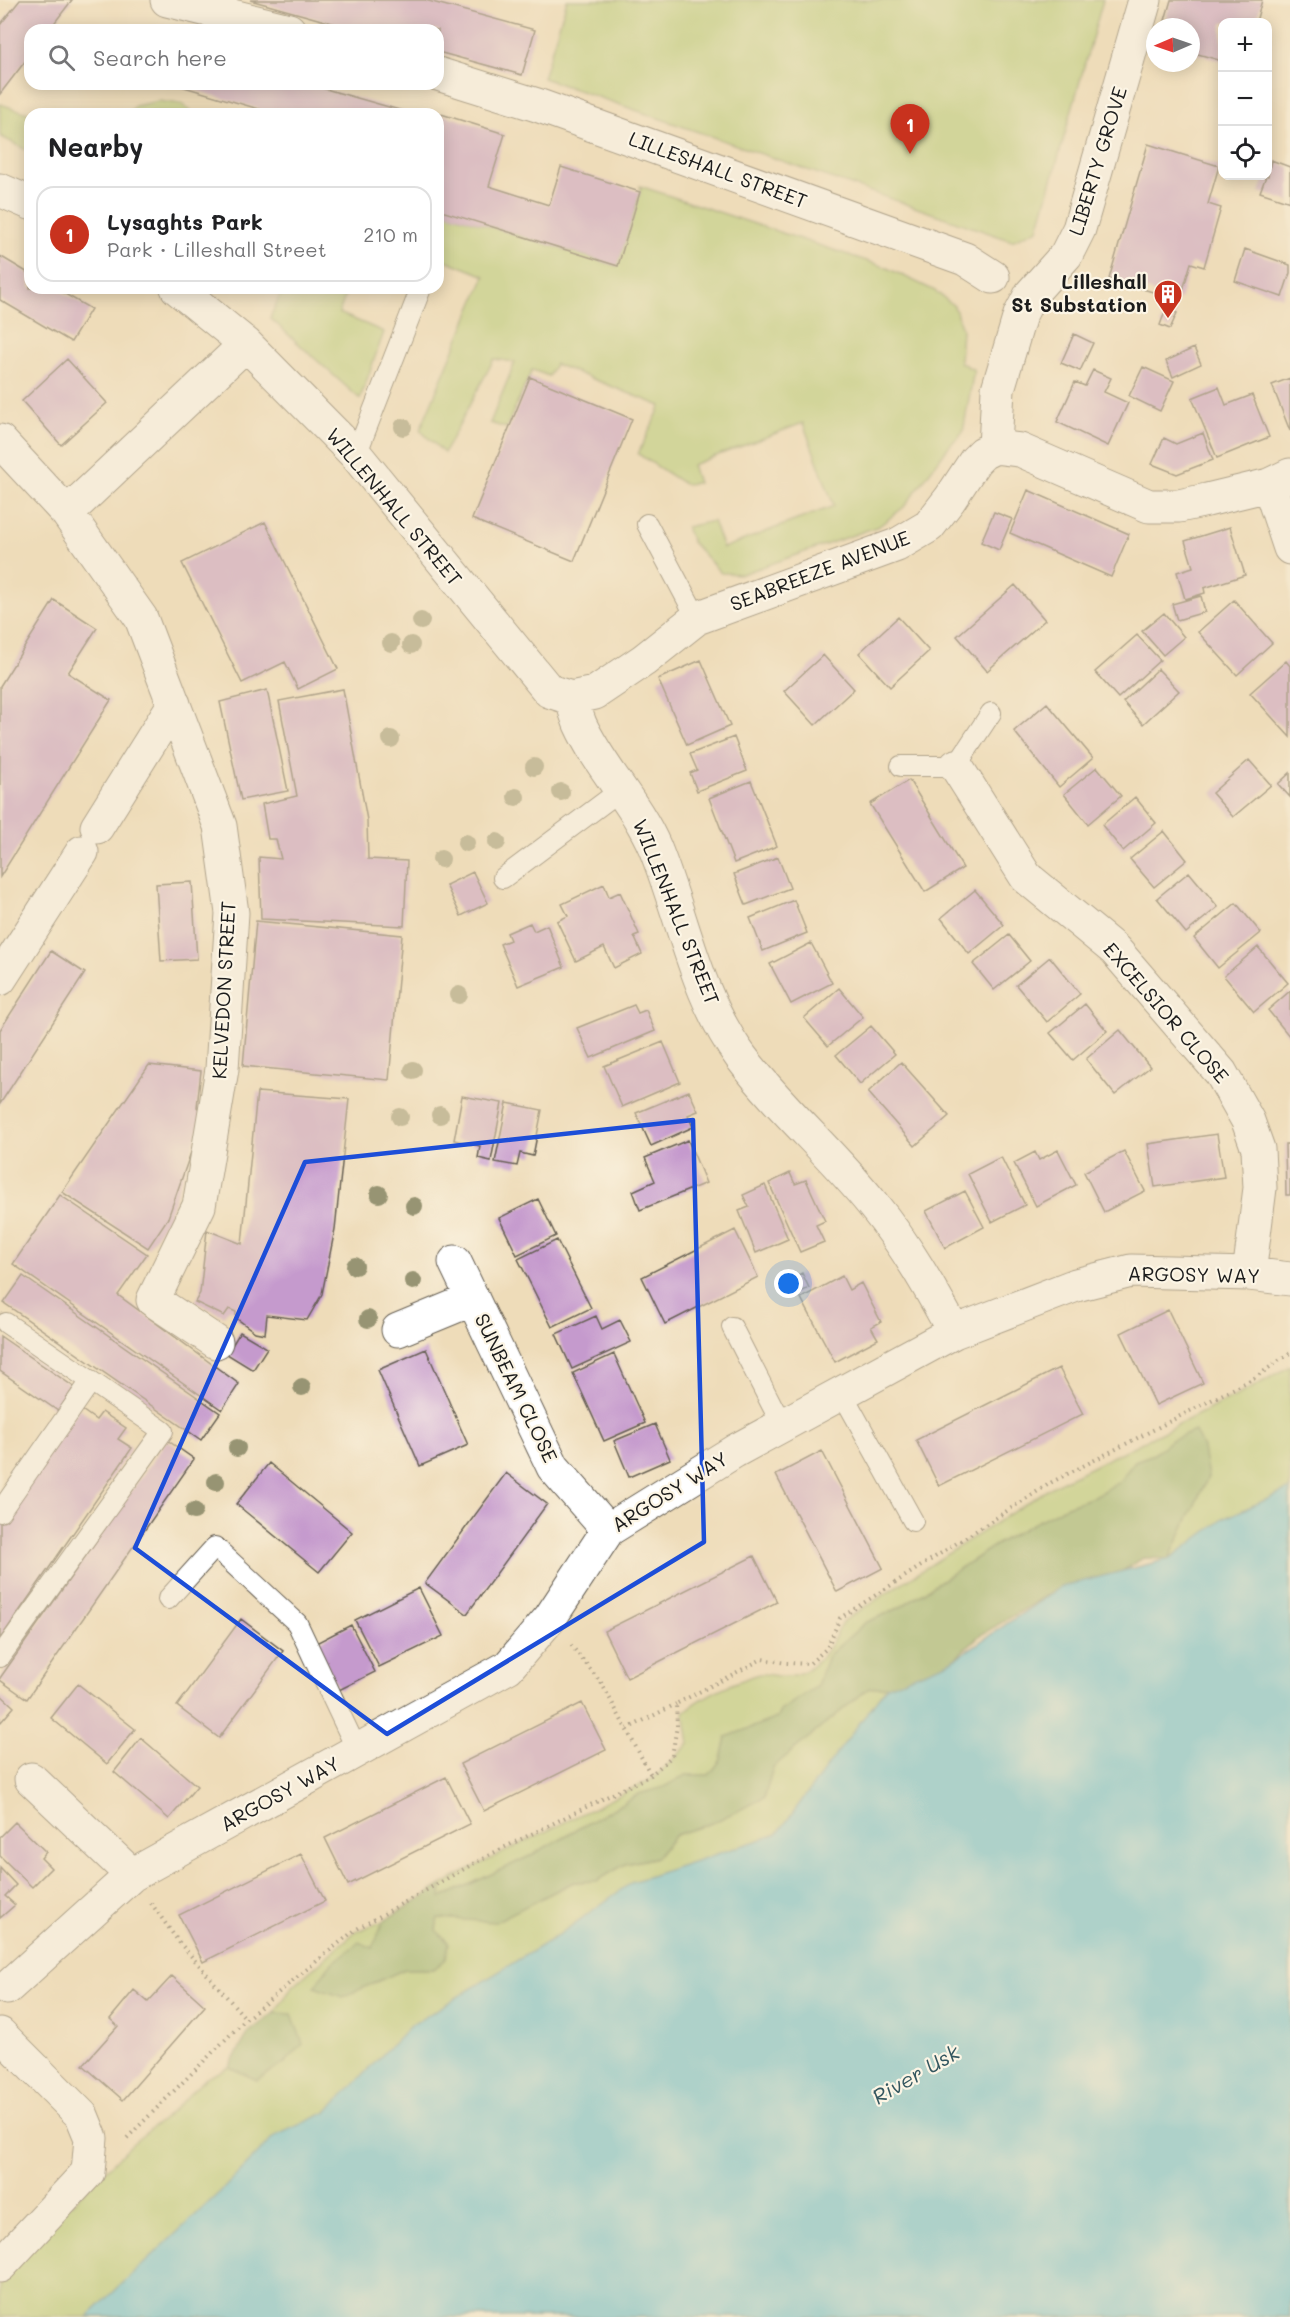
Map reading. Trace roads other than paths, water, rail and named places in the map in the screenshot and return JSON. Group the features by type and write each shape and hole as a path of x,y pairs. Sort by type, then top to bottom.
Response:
{"street":[{"path":"166,0 264,24"},
{"name":"LIBERTY GROVE","path":"995,447 998,389 1020,315 1031,294 1066,255 1079,229 1145,0"},
{"name":"LILLESHALL STREET","path":"444,76 537,105 964,259 993,277"},
{"path":"0,190 24,200"},
{"name":"WILLENHALL STREET","path":"184,294 246,344 356,455 549,691 571,698 581,725 600,758 622,789 654,847 707,994 721,1026 762,1082 875,1206 918,1268 954,1332"},
{"path":"67,513 246,344"},
{"name":"KELVEDON STREET","path":"2,447 67,513 141,618 220,826 232,913 222,1069 199,1206 153,1300 216,1342"},
{"path":"995,447 1020,450 1149,506 1179,506 1279,480 1290,548"},
{"name":"SEABREEZE AVENUE","path":"571,698 583,698 595,693 644,660 697,618 897,545 929,525 950,499 975,461 983,453 995,447"},
{"path":"0,979 174,704"},
{"name":"EXCELSIOR CLOSE","path":"956,766 1026,877 1115,950 1221,1073 1248,1121 1258,1149 1260,1188 1249,1274"},
{"name":"SUNBEAM CLOSE","path":"455,1262 553,1467 608,1530"},
{"name":"ARGOSY WAY","path":"7,1988 132,1875 508,1667 550,1618 608,1530 782,1425 954,1332 1076,1285 1131,1271 1249,1274 1290,1279"},
{"name":"SUNBEAM CLOSE","path":"398,1330 473,1299"},
{"path":"31,1779 132,1875"},
{"path":"0,2034 82,2116 92,2138 88,2172 0,2266"}],"lane":[{"path":"356,455 419,294"},
{"path":"647,524 697,618"},
{"path":"901,766 956,766 991,712"},
{"path":"503,878 622,789"},
{"path":"0,1657 163,1431 6,1323"},
{"path":"732,1327 782,1425"},
{"path":"0,1512 91,1381"},
{"path":"842,1393 913,1521"},
{"path":"168,1599 215,1547 297,1623 357,1750"}],"water":[{"name":"River Usk","path":"1290,1489 1290,2317 87,2317 221,2191 275,2136 327,2112 410,2026 557,1936 632,1882 777,1834 887,1686 952,1661 1061,1587 1169,1559 1225,1518"}],"place":[{"name":"Lysaghts Park","path":"910,154"},
{"name":"Lilleshall St Substation","path":"1168,320"}]}
